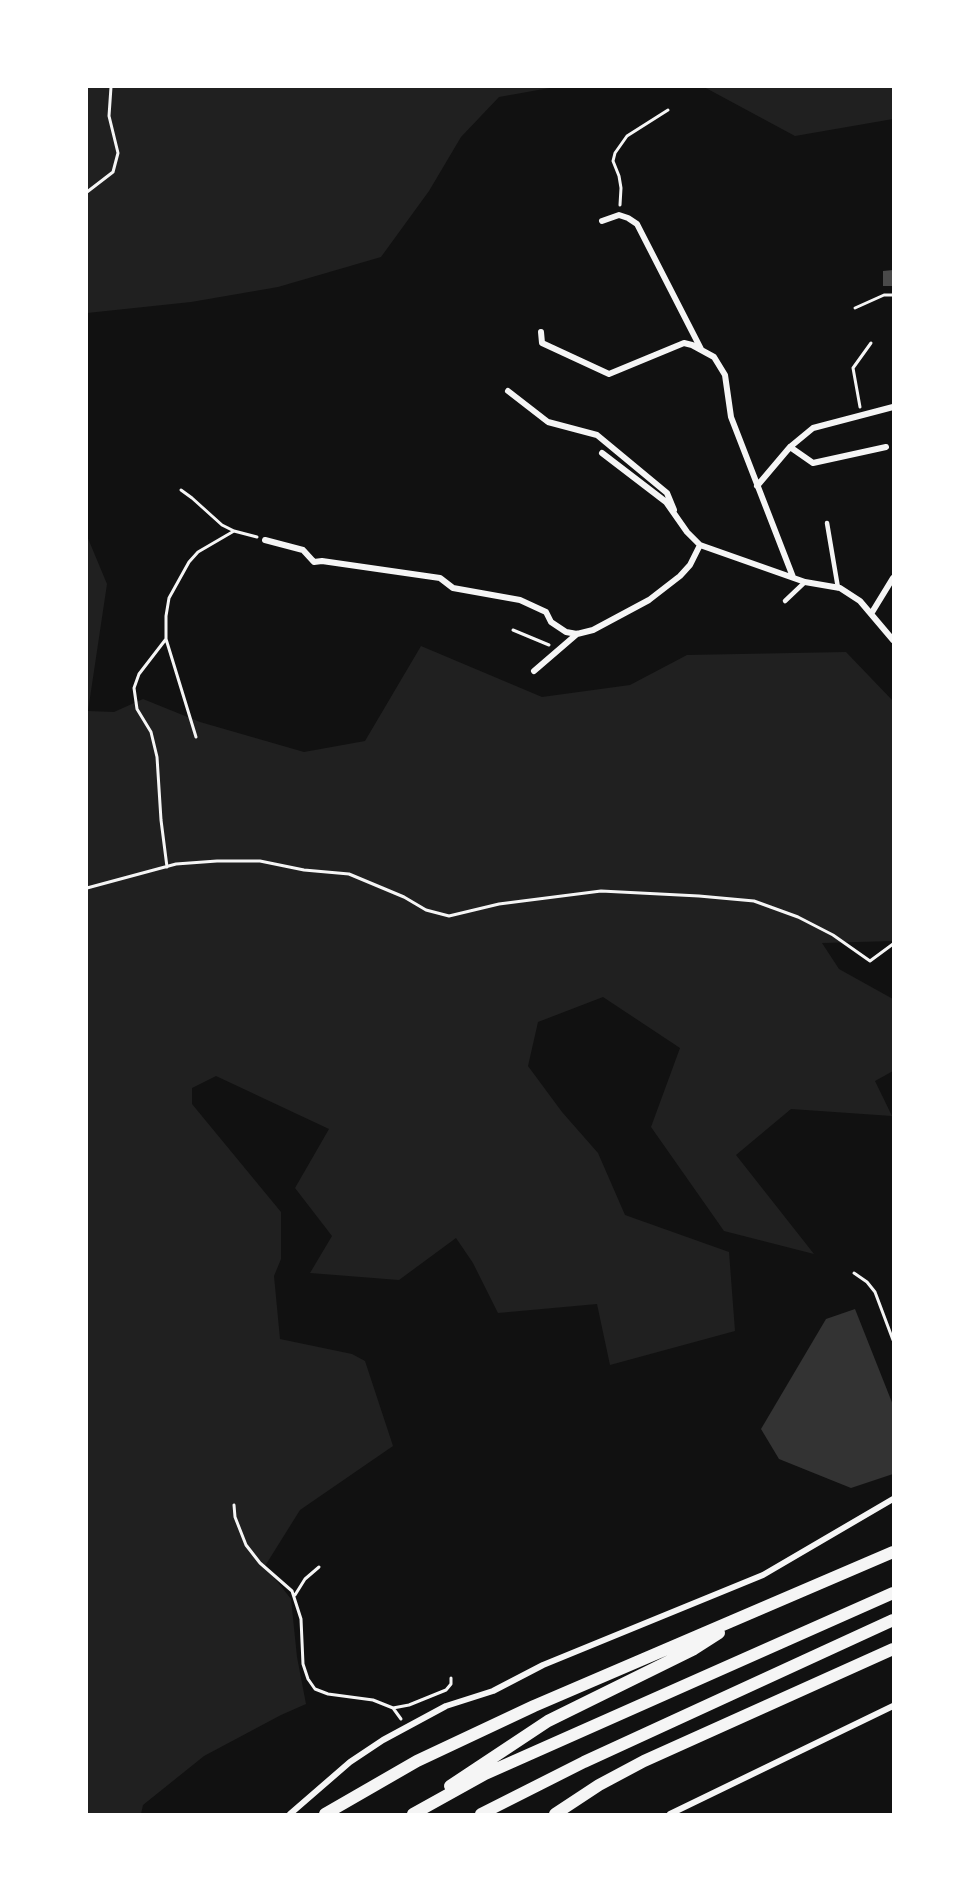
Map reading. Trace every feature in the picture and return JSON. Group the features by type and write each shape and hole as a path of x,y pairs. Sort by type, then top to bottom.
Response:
{"main road":[{"path":"325,1814 417,1761 534,1706 893,1552"},
{"path":"415,1813 485,1774 893,1593"},
{"path":"415,1813 461,1778 548,1720 694,1649 742,1617"},
{"path":"481,1814 584,1762 893,1620"},
{"path":"555,1814 599,1785 644,1761 893,1649"}],"street":[{"path":"602,221 619,215 637,224 702,350"},
{"path":"541,332 542,343 609,374 684,343 714,357 725,375 731,417 793,577"},
{"path":"508,391 548,422 597,435 667,493 675,514"},
{"path":"757,486 790,447 813,428 893,407"},
{"path":"790,447 813,463 886,447"},
{"path":"602,453 666,502 687,532 700,545 805,582 838,588 860,601 893,640"},
{"path":"265,540 303,550 314,562 322,561 440,578 453,588 520,600 546,612 551,622 566,632 577,634 593,630 649,600 680,576 690,565 700,545"},
{"path":"871,614 893,578"},
{"path":"534,671 577,634"},
{"path":"290,1814 350,1762 383,1740 446,1706 494,1691 543,1665 763,1575 893,1499"},
{"path":"670,1814 893,1706"}],"lane":[{"path":"827,523 838,588"},
{"path":"785,601 805,582"}],"path":[{"path":"87,192 113,172 118,153 109,116 111,87"},
{"path":"619,215 621,188 614,161 615,153 627,136 668,110"},
{"path":"855,308 884,295 893,295"},
{"path":"862,415 853,380 853,368 871,344"},
{"path":"181,490 202,506 212,518 234,531 265,540"},
{"path":"196,736 166,639 169,598 189,562 207,545 234,531"},
{"path":"513,630 559,649"},
{"path":"166,639 139,674 134,688 137,709 151,732 157,757 167,867"},
{"path":"87,888 167,867 217,861 260,861 304,870 349,874 404,897 426,910 450,916 499,904 601,891 699,896 754,901 798,917 833,935 870,961 893,944"},
{"path":"854,1273 867,1282 875,1292 893,1340"},
{"path":"234,1505 246,1545 260,1563 292,1591 301,1619 303,1665 315,1689 328,1694 373,1700 393,1708 409,1727"},
{"path":"294,1597 305,1579 319,1567"},
{"path":"393,1708 409,1706 446,1690 451,1684 451,1678"}],"shaded area":[{"path":"87,87 555,87 499,97 461,137 429,191 381,257 278,287 191,302 87,313"},
{"path":"704,87 893,87 893,119 795,136"},
{"path":"87,536 107,584 88,711 114,712 143,699 200,722 304,752 365,741 421,646 542,697 630,685 687,655 846,652 893,701 893,941 822,943 839,969 893,999 893,1071 875,1081 892,1116 791,1109 736,1155 814,1254 724,1231 651,1127 680,1048 603,997 538,1022 528,1066 562,1112 598,1153 625,1215 729,1252 735,1331 610,1365 597,1304 498,1313 473,1263 456,1238 399,1280 310,1273 332,1236 295,1188 329,1129 216,1076 192,1088 192,1104 281,1212 281,1259 274,1276 280,1339 352,1354 365,1361 393,1446 300,1510 265,1566 291,1599 297,1657 306,1704 204,1756 143,1805 141,1814 87,1814"},
{"path":"855,1309 893,1405 893,1474 851,1488 779,1459 761,1429 826,1319"}],"building":[{"path":"893,270 893,286 883,286 883,271"}]}
